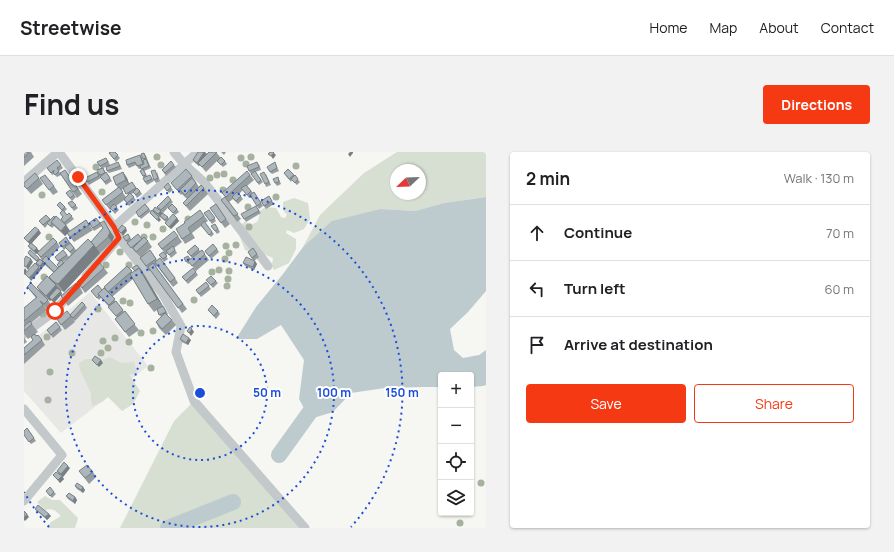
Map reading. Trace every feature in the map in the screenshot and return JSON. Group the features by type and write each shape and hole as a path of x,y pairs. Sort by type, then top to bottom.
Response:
{"street":[{"path":"24,182 59,152 114,227 119,238 162,292 181,326 176,352 194,401 305,528"},
{"path":"174,152 184,164 204,182 268,266"},
{"path":"114,227 198,152"},
{"path":"24,334 55,311 119,238"},
{"path":"24,409 62,455 24,501"}],"shaded area":[{"path":"397,152 486,152 486,197 444,203 415,211 381,209 303,247 320,215 364,173"},
{"path":"486,197 486,291 468,312 450,329 454,350 463,358 479,355 486,350 486,385 474,387 474,372 438,372 438,387 385,388 351,393 333,412 310,419 299,399 304,360 281,325 257,339 236,339 256,307 303,247 332,221 381,209 415,211 444,203"},
{"path":"294,198 308,203 310,219 304,229 294,233 287,230 286,233 296,239 296,249 289,263 274,270 272,266 273,258 266,255 263,257 245,250 237,230 244,222 253,224 258,221 260,211 265,207 276,208 281,217 285,218 287,215 283,210 283,202"},
{"path":"90,292 148,366 61,433 24,391 24,348"},
{"path":"110,357 121,363 134,362 137,374 129,374 140,391 133,404 122,411 108,397 102,402 92,406 91,393 80,370 79,363 86,359 103,360"},
{"path":"194,401 299,528 120,528 174,421"},
{"path":"45,496 52,500 60,500 78,518 75,528 47,528 51,522 61,516 56,511 48,509 45,510 37,502"}],"building":[{"path":"24,152 29,152 24,158"},
{"path":"115,152 118,155 114,159 109,153"},
{"path":"198,152 204,152 197,163 193,160"},
{"path":"209,152 217,152 202,167 198,163"},
{"path":"270,152 274,153 271,156 268,154"},
{"path":"144,153 146,158 143,159 141,154"},
{"path":"140,155 143,164 137,166 135,162 127,165 126,160"},
{"path":"221,157 225,161 221,165 217,161"},
{"path":"106,158 108,162 100,166 97,162"},
{"path":"146,159 149,166 141,169 140,166 144,164 143,160"},
{"path":"57,160 61,165 57,168 59,171 55,175 53,172 54,170 51,173 47,168"},
{"path":"171,161 174,165 165,173 162,170"},
{"path":"118,162 120,166 107,171 106,167"},
{"path":"257,162 259,167 249,171 247,166"},
{"path":"275,162 277,168 270,172 267,167"},
{"path":"103,168 105,173 100,175 97,170"},
{"path":"143,169 146,175 143,176 140,171"},
{"path":"186,169 192,176 177,190 171,183"},
{"path":"288,169 294,175 289,179 284,173"},
{"path":"65,170 78,189 73,192 60,173"},
{"path":"155,170 158,178 154,180 151,171"},
{"path":"247,171 250,175 226,197 222,193"},
{"path":"255,171 261,180 258,183 251,174"},
{"path":"97,172 99,176 87,182 85,178"},
{"path":"106,172 110,178 105,182 100,177"},
{"path":"123,172 126,180 116,185 113,177"},
{"path":"264,172 269,182 265,184 260,174"},
{"path":"35,173 39,178 27,189 24,186 24,183"},
{"path":"45,175 54,186 49,190 40,178"},
{"path":"150,175 152,179 145,182 143,178"},
{"path":"295,175 298,179 295,183 291,179"},
{"path":"278,177 279,182 275,183 273,179"},
{"path":"192,178 196,183 185,195 180,190"},
{"path":"132,182 136,188 126,194 123,188"},
{"path":"168,183 171,187 167,191 164,187"},
{"path":"201,185 204,188 186,206 183,203"},
{"path":"246,185 251,191 247,195 241,188"},
{"path":"119,187 123,192 106,205 102,200"},
{"path":"137,188 140,191 136,195 133,192"},
{"path":"70,190 74,195 70,198 66,193"},
{"path":"237,192 241,196 236,201 232,197"},
{"path":"254,192 261,203 257,206 250,195"},
{"path":"130,193 134,197 127,203 124,199"},
{"path":"168,196 171,200 161,210 157,207"},
{"path":"269,196 272,201 264,206 261,201"},
{"path":"225,197 238,214 234,216 221,200"},
{"path":"72,201 76,205 72,208 68,203"},
{"path":"60,202 65,207 62,210 57,205"},
{"path":"114,204 117,207 113,211 110,208"},
{"path":"145,204 149,209 139,217 136,212"},
{"path":"172,204 177,209 173,213 168,208"},
{"path":"216,204 226,219 221,223 210,208"},
{"path":"256,206 259,211 244,219 241,214"},
{"path":"155,207 161,211 158,214 153,210"},
{"path":"63,210 67,215 69,213 72,216 64,223 61,219 63,217 60,213"},
{"path":"152,210 159,217 157,220 150,213"},
{"path":"200,210 204,216 188,228 191,233 182,239 176,229"},
{"path":"209,210 215,218 210,221 204,213"},
{"path":"162,213 168,217 165,220 160,216"},
{"path":"173,214 177,218 169,227 165,223"},
{"path":"46,215 50,219 43,225 39,221"},
{"path":"54,216 55,218 51,222 52,224 50,226 47,223"},
{"path":"56,216 66,225 61,231 51,222"},
{"path":"96,218 100,223 93,228 89,223"},
{"path":"86,220 89,225 70,237 67,233"},
{"path":"104,221 110,232 108,237 96,248 91,242 103,228 100,223"},
{"path":"204,221 212,232 209,235 201,225"},
{"path":"215,224 218,229 215,231 211,226"},
{"path":"122,225 126,228 121,233 118,230"},
{"path":"35,227 39,230 28,242 24,238"},
{"path":"174,231 178,236 162,249 158,244"},
{"path":"128,234 130,238 126,241 123,237"},
{"path":"138,234 142,239 131,248 127,243"},
{"path":"66,237 69,242 62,247 59,243"},
{"path":"144,237 148,241 136,252 133,248"},
{"path":"53,238 57,242 41,257 37,253"},
{"path":"88,239 94,245 58,284 54,282 49,277"},
{"path":"31,243 37,248 34,251 28,246"},
{"path":"70,243 74,248 70,252 65,247"},
{"path":"213,244 217,249 209,256 205,251"},
{"path":"195,245 199,249 191,256 187,252"},
{"path":"173,246 175,250 169,255 166,251"},
{"path":"253,248 257,254 252,258 248,252"},
{"path":"30,250 39,258 37,261 28,253"},
{"path":"63,250 67,255 58,261 55,257"},
{"path":"150,250 156,259 146,266 140,258"},
{"path":"202,250 205,254 192,266 188,261"},
{"path":"163,252 167,256 163,259 159,255"},
{"path":"26,256 31,259 26,267 24,266 24,260"},
{"path":"46,256 58,268 54,272 42,260"},
{"path":"188,256 190,259 186,262 184,258"},
{"path":"246,257 255,261 253,267 243,263"},
{"path":"160,258 175,278 170,282 155,262"},
{"path":"40,259 43,262 40,266 36,263"},
{"path":"61,260 64,263 59,267 57,265"},
{"path":"99,262 104,268 82,288 77,282"},
{"path":"35,263 39,267 29,278 25,274"},
{"path":"153,263 183,304 178,308 148,267"},
{"path":"137,265 142,271 139,268 135,271 132,268"},
{"path":"127,266 132,271 108,292 104,287"},
{"path":"139,268 157,299 148,304 130,274"},
{"path":"193,268 196,272 186,281 182,277"},
{"path":"47,276 56,285 46,296 37,287"},
{"path":"211,276 216,281 211,285 206,280"},
{"path":"206,282 209,286 199,294 196,290"},
{"path":"31,283 48,300 44,304 40,301 43,305 24,321 24,308 37,297 27,287"},
{"path":"76,283 80,287 65,301 61,296"},
{"path":"98,285 102,290 98,294 99,296 97,298 91,291"},
{"path":"57,288 61,291 52,300 49,297"},
{"path":"104,288 115,299 109,305 98,294"},
{"path":"116,301 123,310 116,316 108,307"},
{"path":"82,302 85,305 73,318 70,315"},
{"path":"212,305 218,311 214,316 208,310"},
{"path":"163,306 166,312 159,315 157,309"},
{"path":"67,311 71,316 61,325 57,319"},
{"path":"125,311 135,324 125,332 115,319"},
{"path":"165,313 172,320 162,329 156,322"},
{"path":"30,321 32,324 24,331 24,326"},
{"path":"56,322 60,327 51,335 47,330"},
{"path":"190,327 192,329 189,333 187,331"},
{"path":"34,334 37,336 38,335 42,340 24,355 24,348 33,340 31,337"},
{"path":"183,334 189,338 186,343 180,339"},
{"path":"95,356 101,360 97,365 92,360"},
{"path":"27,428 34,438 29,442 24,435 24,431"},
{"path":"64,462 68,466 61,474 57,471"},
{"path":"87,465 93,472 85,478 79,471"},
{"path":"56,472 62,476 58,480 53,475"},
{"path":"77,483 83,487 81,490 75,486"},
{"path":"50,487 54,492 50,496 46,491"},
{"path":"69,493 75,497 73,501 66,496"},
{"path":"38,505 49,514 45,517 35,509"},
{"path":"24,511 27,514 24,518"}],"waterway":[{"path":"279,455 320,398"},
{"path":"168,528 233,502"}],"route":[{"path":"55,311 119,238 114,227 78,177"}]}
